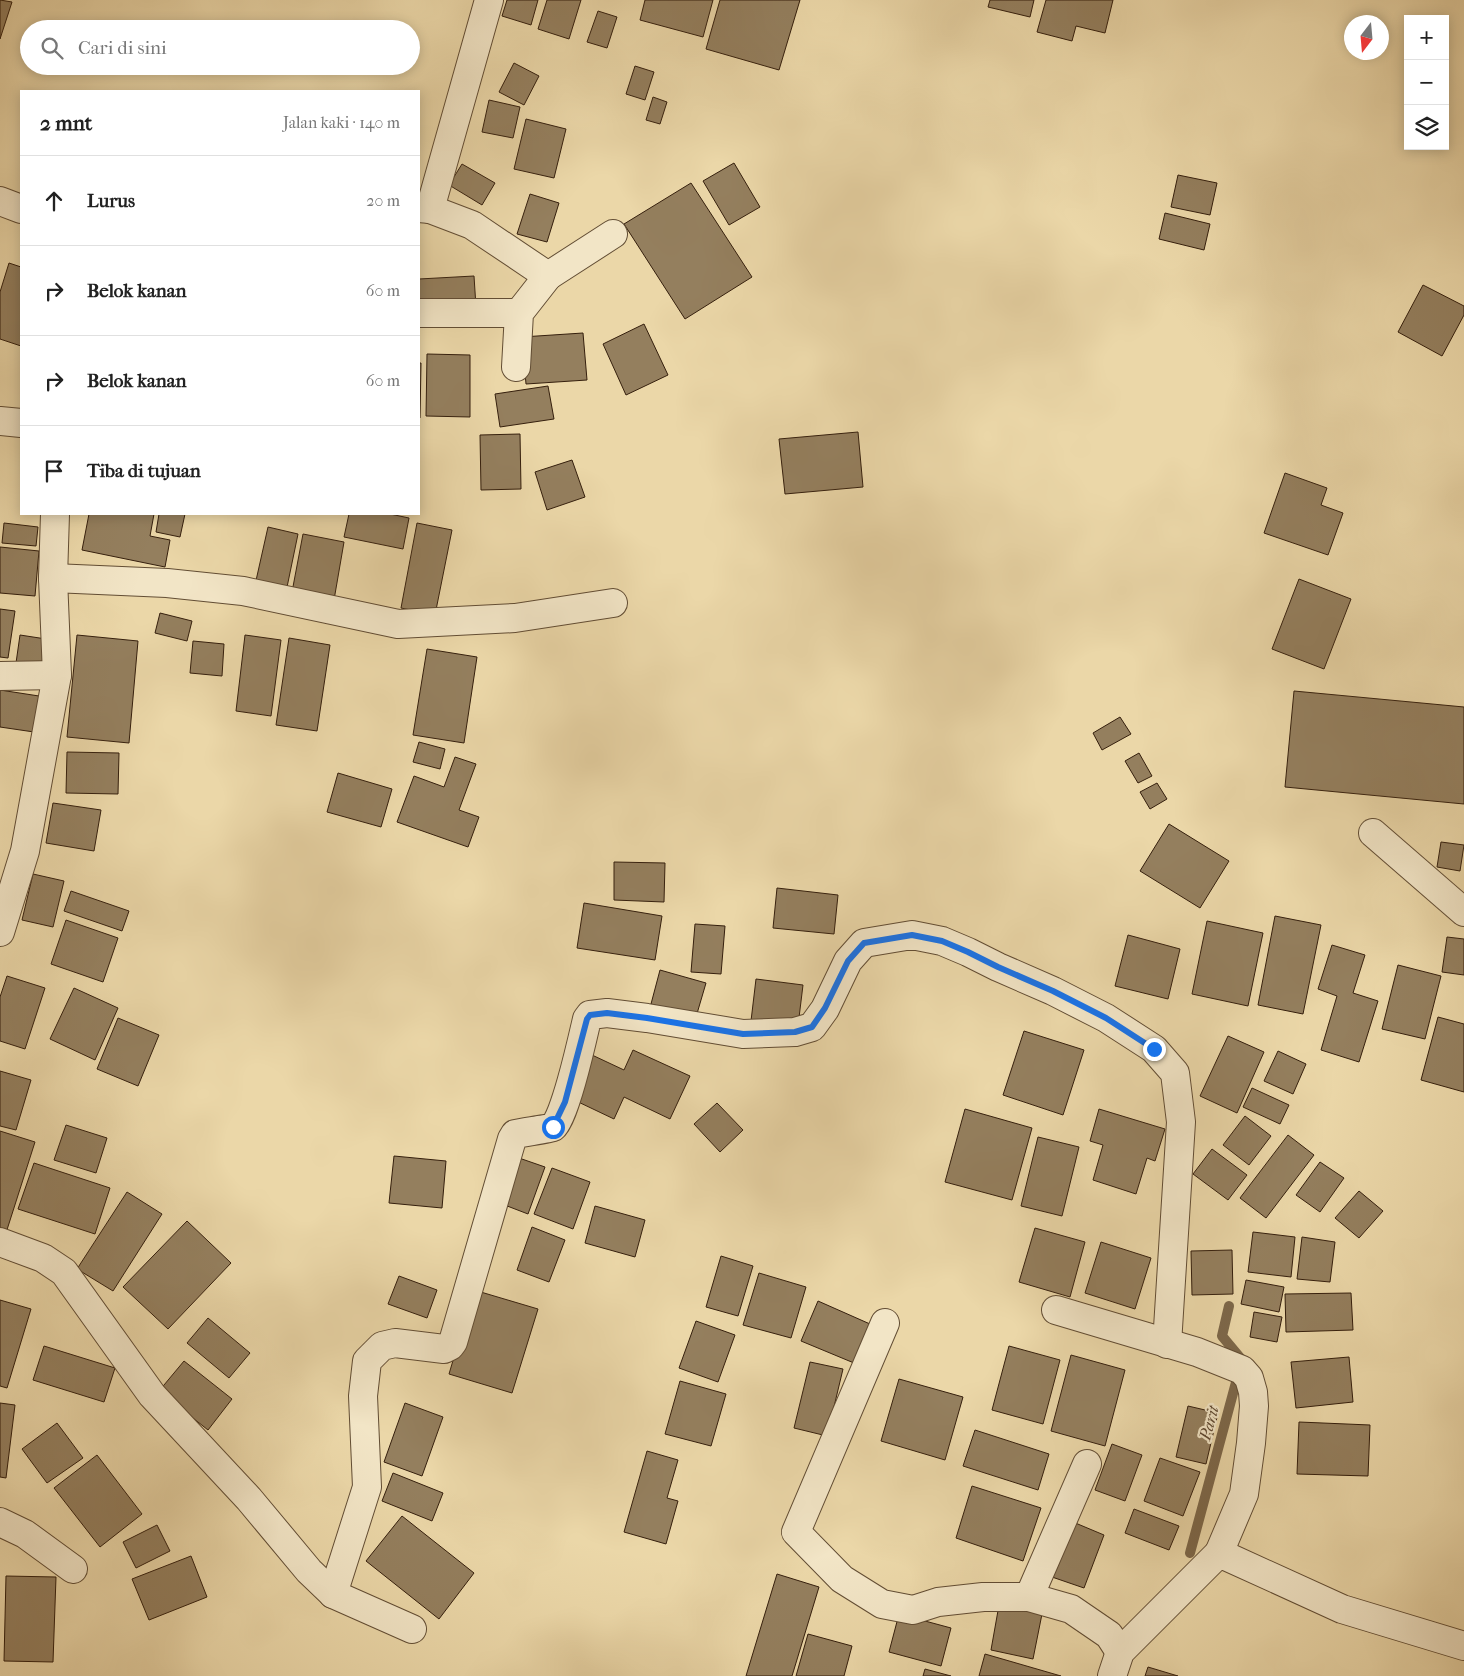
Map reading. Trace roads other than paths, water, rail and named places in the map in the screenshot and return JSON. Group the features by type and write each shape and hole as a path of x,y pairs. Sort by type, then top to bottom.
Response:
{"street":[{"path":"489,0 424,208 472,225 548,276"},
{"path":"0,200 20,209"},
{"path":"516,367 519,313 548,276 613,234"},
{"path":"420,313 519,313"},
{"path":"0,421 20,423"},
{"path":"1,925 25,851 57,675 53,578 55,515"},
{"path":"53,578 167,583 243,591 398,624 515,618 613,603"},
{"path":"0,676 57,675"},
{"path":"1373,833 1464,912"},
{"path":"334,1594 368,1487 362,1396 367,1361 382,1346 395,1343 444,1349 453,1342 512,1139 515,1134 548,1128 555,1124 565,1102 587,1019 590,1015 607,1013 743,1034 795,1032 812,1027 825,1008 848,961 864,943 912,935 942,941 968,952 1106,1018 1154,1049 1175,1072 1181,1122 1167,1344"},
{"path":"0,1242 43,1258 64,1272 152,1395 249,1499 309,1571 334,1594 412,1628"},
{"path":"1056,1310 1197,1352 1242,1370 1249,1378 1252,1392 1254,1406 1244,1494 1220,1553 1116,1664"},
{"path":"885,1323 796,1532 842,1579 882,1604 913,1610 938,1602 983,1597 1030,1598 1071,1609 1108,1635 1116,1664"},
{"path":"1030,1598 1087,1464"},
{"path":"0,1522 25,1534 73,1569"},
{"path":"1220,1553 1342,1609 1464,1646"}],"waterway":[{"name":"Parit","path":"1190,1553 1242,1360 1222,1336 1229,1306"}]}
